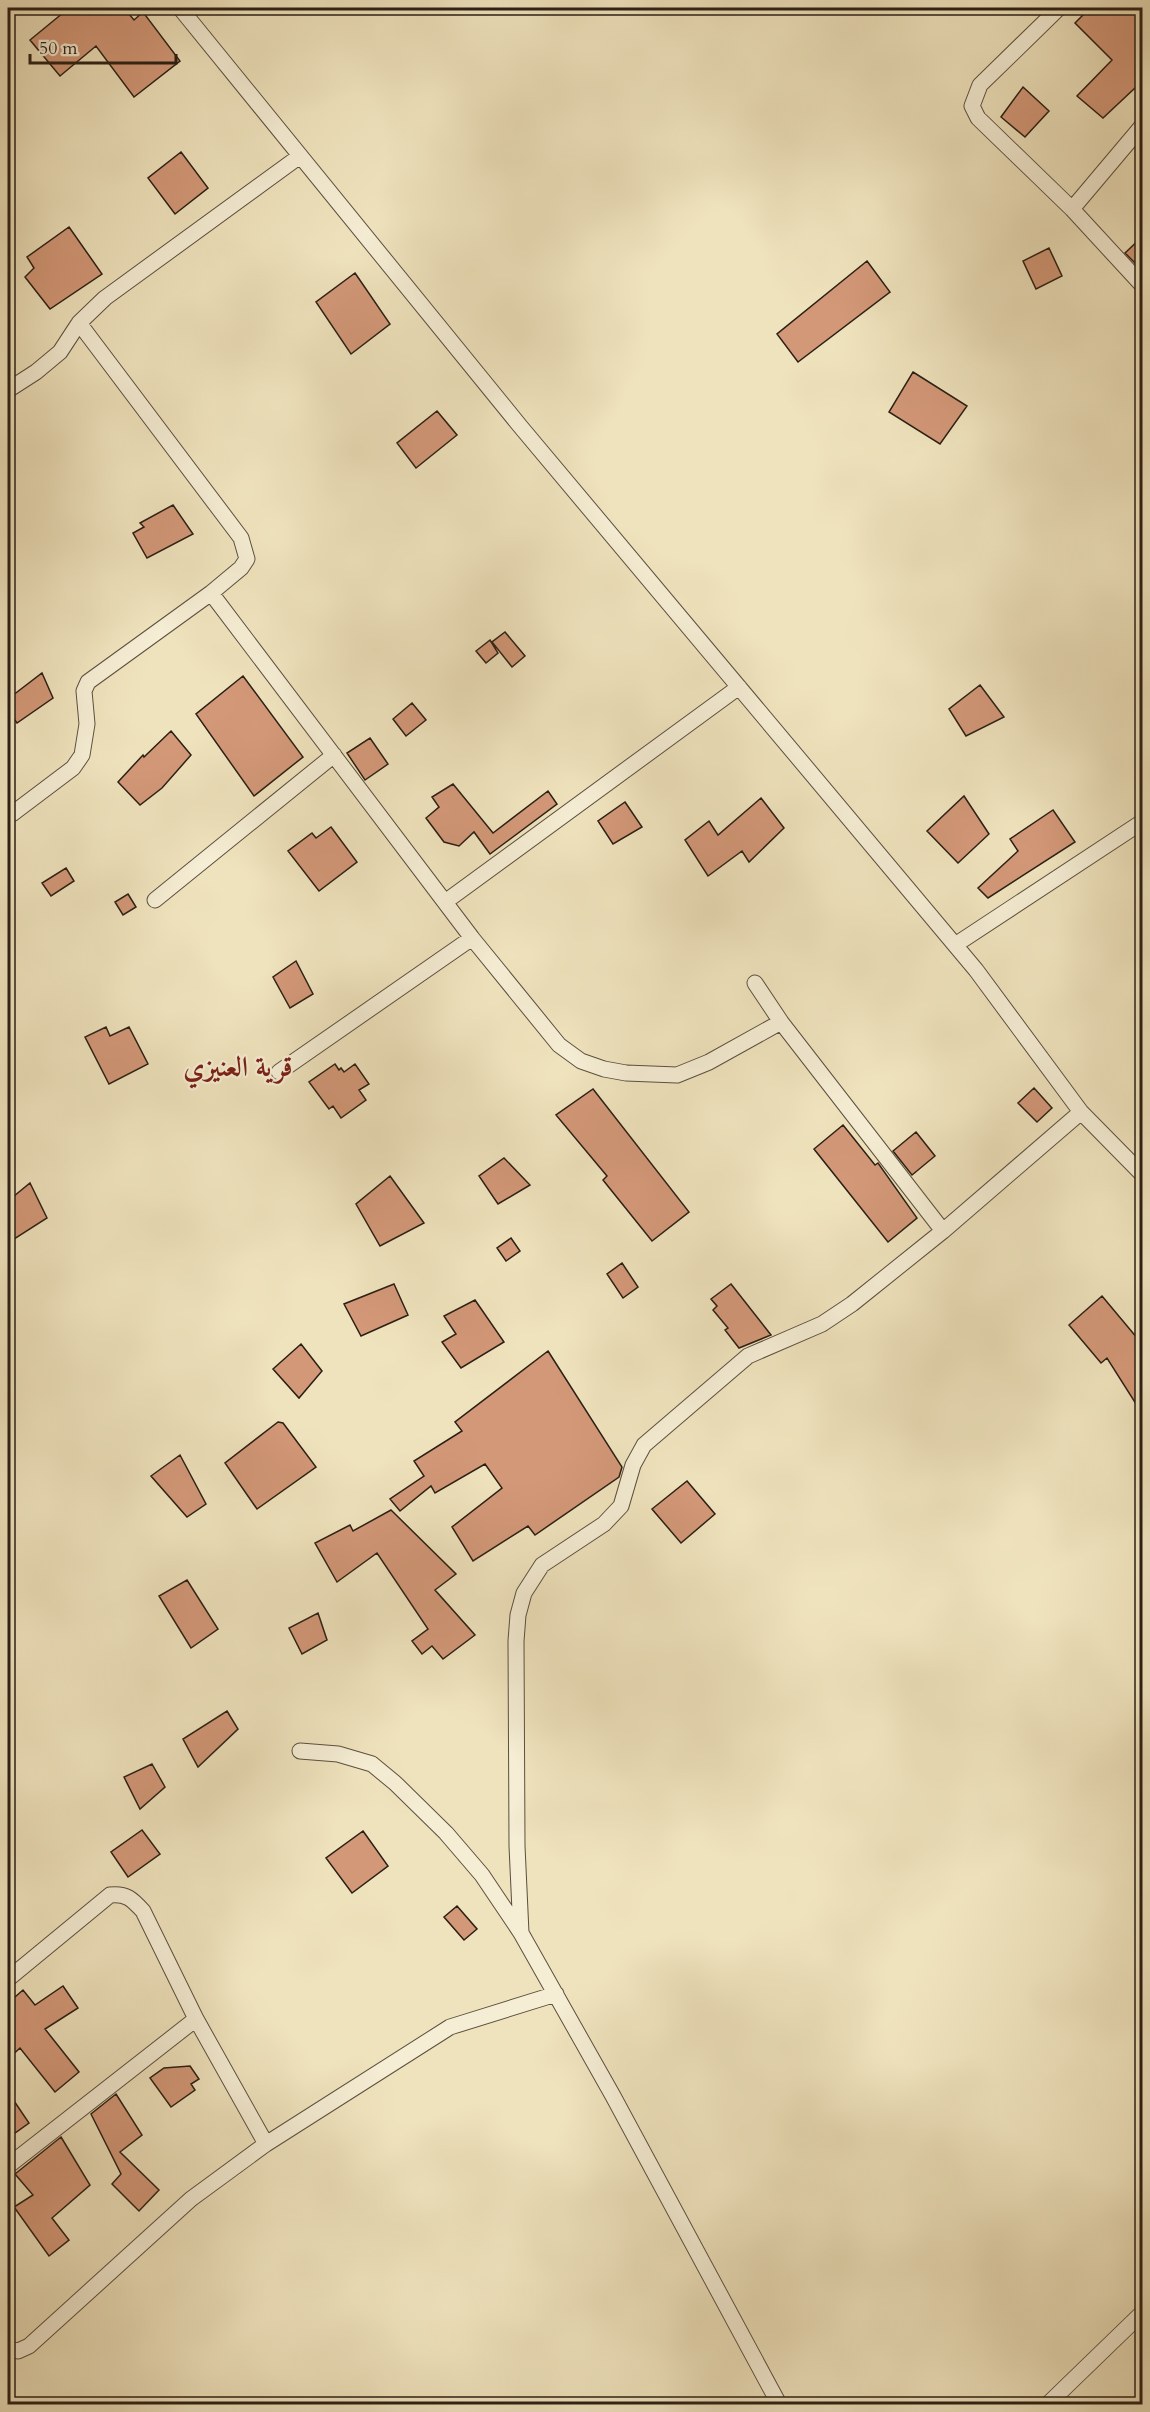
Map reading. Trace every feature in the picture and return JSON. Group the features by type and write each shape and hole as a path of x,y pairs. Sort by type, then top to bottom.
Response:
{"street":[{"path":"180,8 520,426 955,945 1081,1112 1143,1174"},
{"path":"1059,8 980,85 972,106 978,118 1072,209 1143,285"},
{"path":"1072,209 1143,126"},
{"path":"8,390 36,372 60,352 79,323 105,298 300,156"},
{"path":"12,814 73,768 82,755 87,724 84,691 88,682 211,593 242,568 247,559 241,538 79,323"},
{"path":"211,593 472,938 559,1045 582,1061 604,1069 626,1073 677,1075 709,1062 781,1022"},
{"path":"445,902 739,687"},
{"path":"155,900 334,755"},
{"path":"955,945 1143,822"},
{"path":"279,1072 472,938"},
{"path":"754,983 781,1022 943,1231"},
{"path":"521,1933 517,1846 516,1641 518,1615 524,1593 542,1565 604,1524 621,1506 633,1465 644,1445 748,1356 822,1324 852,1304 943,1231 1081,1112"},
{"path":"300,1751 357,1758 372,1764 446,1833 482,1875 521,1933 556,1994 779,2404"},
{"path":"8,1979 110,1895 122,1893 131,1898 143,1911 196,2019 266,2144"},
{"path":"8,2349 18,2351 29,2346 191,2199 266,2144 450,2027 556,1994"},
{"path":"8,2166 196,2019"},
{"path":"1048,2404 1143,2313"}],"building":[{"path":"69,8 124,8 134,20 143,12 180,61 134,97 96,46 60,76 30,40"},
{"path":"1090,8 1136,8 1143,17 1143,94 1135,88 1103,118 1077,96 1112,60 1075,23"},
{"path":"1023,87 1049,111 1025,137 1001,117"},
{"path":"181,152 208,188 175,214 148,178"},
{"path":"69,227 102,274 50,309 25,277 34,268 27,257"},
{"path":"1143,236 1143,271 1125,253"},
{"path":"1049,248 1062,276 1036,289 1023,261"},
{"path":"867,261 890,292 798,362 777,334"},
{"path":"355,273 390,324 351,354 316,302"},
{"path":"913,372 967,406 940,444 889,412"},
{"path":"437,411 457,435 416,468 397,443"},
{"path":"173,505 193,534 147,558 133,533 144,527 140,523"},
{"path":"505,632 525,656 512,667 492,642"},
{"path":"490,640 498,653 486,663 476,651"},
{"path":"42,673 53,698 17,723 8,711 8,699"},
{"path":"243,676 303,757 254,796 196,714"},
{"path":"980,685 1004,717 966,736 949,709"},
{"path":"412,703 426,720 406,736 393,719"},
{"path":"171,731 191,755 162,788 140,805 118,782 143,755 144,757"},
{"path":"370,738 388,764 365,780 347,753"},
{"path":"453,784 493,833 548,791 557,804 490,854 474,832 459,846 444,842 426,818 439,807 432,797"},
{"path":"964,796 989,834 958,863 927,831"},
{"path":"761,798 784,828 749,862 742,851 708,876 685,840 709,821 718,835"},
{"path":"625,802 642,827 613,844 598,821"},
{"path":"1053,810 1075,842 988,898 978,888 1018,851 1010,839"},
{"path":"331,827 357,862 319,891 288,851 312,833 316,838"},
{"path":"66,868 74,881 51,896 42,883"},
{"path":"128,894 136,907 123,915 115,902"},
{"path":"296,961 313,994 290,1008 273,977"},
{"path":"106,1027 110,1036 129,1027 148,1064 109,1084 85,1037"},
{"path":"335,1064 339,1070 341,1068 344,1072 355,1064 369,1084 359,1090 366,1100 341,1118 333,1106 329,1109 309,1082"},
{"path":"1034,1088 1052,1108 1037,1122 1018,1103"},
{"path":"593,1089 689,1212 652,1241 603,1180 607,1176 556,1115"},
{"path":"843,1125 875,1165 878,1163 917,1218 888,1242 814,1149"},
{"path":"916,1132 935,1156 912,1175 893,1151"},
{"path":"504,1158 530,1185 498,1204 479,1176"},
{"path":"390,1176 424,1223 380,1246 356,1204"},
{"path":"30,1183 47,1218 8,1243 8,1201"},
{"path":"511,1238 520,1251 506,1261 497,1248"},
{"path":"622,1263 638,1287 623,1298 607,1274"},
{"path":"394,1284 408,1315 361,1336 344,1304"},
{"path":"731,1284 771,1335 739,1348 725,1330 728,1328 713,1310 717,1306 711,1299"},
{"path":"1102,1296 1143,1345 1143,1415 1107,1358 1101,1363 1069,1325"},
{"path":"475,1300 504,1342 461,1368 442,1342 456,1334 444,1316"},
{"path":"301,1344 322,1371 299,1398 273,1369"},
{"path":"548,1351 622,1467 619,1477 535,1535 528,1526 473,1561 452,1527 502,1488 485,1464 435,1493 431,1486 400,1511 390,1499 424,1476 414,1461 462,1431 455,1422"},
{"path":"278,1422 283,1423 316,1467 257,1509 225,1463"},
{"path":"180,1455 206,1504 187,1517 151,1476"},
{"path":"687,1481 715,1514 681,1543 652,1509"},
{"path":"391,1510 456,1574 435,1590 475,1635 443,1659 432,1646 422,1654 412,1641 428,1629 377,1553 337,1582 315,1543 350,1525 353,1531"},
{"path":"187,1580 218,1629 191,1648 159,1596"},
{"path":"318,1613 327,1640 302,1654 289,1628"},
{"path":"227,1711 238,1729 198,1767 183,1739"},
{"path":"152,1764 165,1787 140,1809 124,1777"},
{"path":"142,1830 160,1854 128,1877 111,1852"},
{"path":"363,1831 388,1866 352,1893 326,1858"},
{"path":"457,1906 477,1929 464,1940 444,1917"},
{"path":"63,1986 78,2008 45,2029 79,2072 55,2092 20,2048 8,2059 8,2003 23,1990 35,2005"},
{"path":"190,2066 199,2079 191,2084 195,2090 171,2107 150,2078 164,2068"},
{"path":"8,2092 29,2123 8,2138"},
{"path":"116,2094 142,2135 120,2152 159,2190 139,2211 112,2184 121,2174 91,2114"},
{"path":"61,2137 90,2185 52,2218 69,2240 49,2256 14,2207 33,2195 15,2174"}],"district":[{"name":"قرية العنيزي","path":"238,1066"}]}
